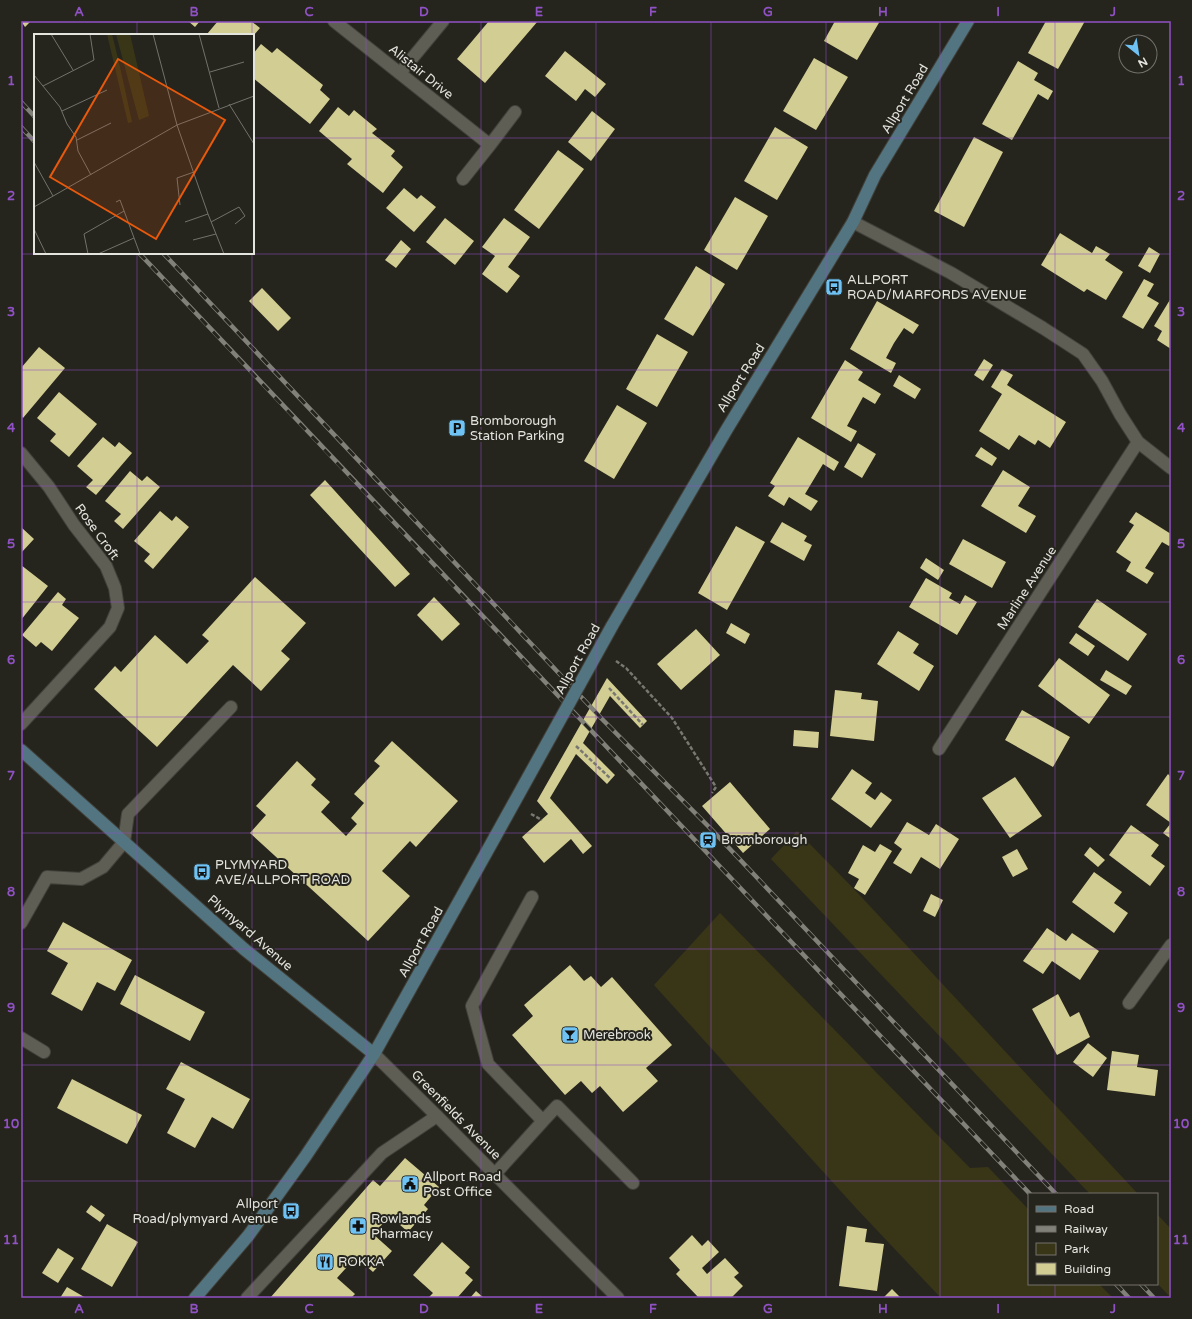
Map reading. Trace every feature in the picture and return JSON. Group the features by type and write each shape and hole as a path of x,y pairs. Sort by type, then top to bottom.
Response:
{"street":[{"name":"Alistair Drive","path":"334,21 490,145"},
{"path":"400,73 443,21"},
{"name":"Allport Road","path":"195,1298 248,1236 305,1157 374,1054 612,626 727,429 853,222 875,175 968,21"},
{"path":"463,179 515,112"},
{"path":"853,222 951,273 1043,328 1083,354 1102,381 1120,414 1138,442 1171,468"},
{"name":"Marline Avenue","path":"940,749 1138,442"},
{"name":"Rose Croft","path":"21,453 106,566 115,588 118,608 110,627 21,724"},
{"path":"21,923 47,877 81,879 103,868 124,842 128,814 231,707"},
{"name":"Plymyard Avenue","path":"21,750 244,949 374,1054"},
{"path":"532,897 472,1006 488,1064 542,1121"},
{"path":"1130,1003 1171,945"},
{"path":"21,1038 44,1052"},
{"name":"Greenfields Avenue","path":"374,1054 618,1298"},
{"path":"495,1174 557,1106 633,1183"},
{"path":"247,1298 382,1154 437,1116"}],"path":[{"path":"626,668 672,718 716,787 712,793"},
{"path":"610,688 643,725"},
{"path":"576,746 611,779"}],"green space":[{"path":"797,831 853,888 1137,1193 1089,1193 771,859"},
{"path":"720,913 970,1168 988,1167 1028,1209 1028,1285 1100,1285 1113,1298 941,1298 856,1208 654,985"},
{"path":"1158,1215 1171,1229 1171,1298 1158,1284"}],"building":[{"path":"21,21 31,21 25,27"},
{"path":"188,21 200,21 195,27"},
{"path":"218,21 251,21 260,28 254,35 207,34"},
{"path":"489,21 538,21 485,83 457,59"},
{"path":"835,21 880,21 857,60 824,41"},
{"path":"1046,21 1085,21 1058,69 1028,53"},
{"path":"261,44 272,53 277,48 323,85 320,90 330,99 310,124 254,79 254,53"},
{"path":"565,51 606,84 595,97 585,89 576,101 545,76"},
{"path":"814,58 848,77 816,130 783,111"},
{"path":"1018,61 1038,73 1034,80 1053,91 1048,100 1038,94 1012,140 982,124"},
{"path":"338,107 349,116 354,110 377,129 372,133 395,151 391,156 403,167 383,193 347,164 352,159 319,131"},
{"path":"592,111 615,129 591,161 568,142"},
{"path":"775,127 808,147 777,200 744,181"},
{"path":"974,137 1003,152 964,227 934,211"},
{"path":"558,150 584,169 539,229 514,210"},
{"path":"404,188 417,199 421,195 436,207 414,232 386,208"},
{"path":"735,197 768,216 737,270 704,250"},
{"path":"445,218 474,241 455,265 426,242"},
{"path":"504,218 530,237 508,267 520,276 507,293 482,274 495,256 482,247"},
{"path":"1060,233 1092,253 1096,246 1110,254 1105,260 1123,272 1106,300 1087,289 1084,292 1041,265"},
{"path":"401,240 411,249 396,268 385,260"},
{"path":"1149,247 1160,254 1150,273 1138,266"},
{"path":"696,266 725,284 693,336 664,319"},
{"path":"1144,279 1154,284 1147,296 1159,303 1143,329 1122,317"},
{"path":"262,288 291,318 278,331 249,301"},
{"path":"1171,298 1171,349 1157,340 1162,331 1154,326"},
{"path":"877,301 919,325 913,334 904,328 894,343 886,358 896,363 891,373 850,349"},
{"path":"657,334 688,352 657,407 626,389"},
{"path":"39,347 65,368 23,418 21,416 21,368"},
{"path":"984,359 993,365 983,381 974,375"},
{"path":"845,360 863,372 858,380 881,394 875,404 863,397 847,426 857,431 851,442 811,418"},
{"path":"1002,369 1013,375 1007,385 1066,422 1050,448 1038,440 1035,445 1019,435 1009,450 979,431 1002,394 991,387"},
{"path":"899,375 921,389 915,399 893,386"},
{"path":"59,392 97,424 69,457 50,441 56,434 37,418"},
{"path":"617,405 647,423 614,479 584,461"},
{"path":"103,437 115,447 119,442 132,453 96,495 86,487 93,480 77,466"},
{"path":"798,437 839,462 834,471 823,464 805,494 818,501 811,511 789,497 784,506 768,496 775,486 770,483"},
{"path":"858,443 876,454 862,478 844,467"},
{"path":"981,447 997,458 992,466 975,456"},
{"path":"1003,470 1030,487 1018,506 1036,516 1026,533 981,506"},
{"path":"130,471 142,481 147,476 160,487 123,529 114,521 121,514 105,501"},
{"path":"325,480 410,574 395,587 310,495"},
{"path":"160,511 172,521 176,516 189,527 153,569 144,561 150,554 134,541"},
{"path":"1136,512 1171,534 1171,544 1169,546 1162,542 1145,568 1154,573 1147,584 1126,571 1131,562 1116,552 1134,525 1129,522"},
{"path":"782,522 807,536 804,541 812,545 804,561 770,542"},
{"path":"736,526 765,542 727,610 698,593"},
{"path":"21,527 34,539 21,553"},
{"path":"963,539 1006,562 992,588 949,564"},
{"path":"926,558 944,570 938,580 920,568"},
{"path":"21,565 48,586 21,620"},
{"path":"255,577 306,623 281,651 290,659 261,691 233,665 157,747 94,689 115,666 121,672 155,635 187,664 209,641 202,635"},
{"path":"926,578 952,593 949,598 960,604 965,595 977,602 957,635 909,607"},
{"path":"58,592 66,599 62,605 79,618 52,651 41,642 36,647 22,635"},
{"path":"434,597 460,624 442,641 417,615"},
{"path":"1097,599 1147,634 1128,661 1078,627"},
{"path":"731,623 750,634 745,644 726,633"},
{"path":"696,629 720,655 681,690 657,664"},
{"path":"898,631 919,644 913,653 934,666 919,691 877,664"},
{"path":"1076,633 1095,646 1088,656 1069,643"},
{"path":"1059,658 1110,695 1089,724 1038,686"},
{"path":"1106,670 1132,686 1126,695 1100,680"},
{"path":"607,678 647,721 640,728 610,696 583,743 615,775 607,784 576,754 550,798 592,846 583,854 571,839 544,863 522,837 548,814 537,801"},
{"path":"835,690 862,693 861,699 878,701 874,741 830,736"},
{"path":"1022,710 1070,737 1053,767 1005,740"},
{"path":"794,730 819,732 818,748 793,746"},
{"path":"392,741 458,801 416,847 410,841 382,871 410,896 368,941 250,833 266,815 256,806 297,761 316,779 311,785 330,802 321,812 346,836 357,824 351,818 364,803 354,794 380,766 374,761"},
{"path":"852,769 872,783 865,793 875,800 881,792 892,800 871,828 831,799"},
{"path":"1168,774 1171,777 1171,823 1146,805"},
{"path":"1015,777 1042,816 1010,838 982,798"},
{"path":"730,782 770,829 743,853 702,806"},
{"path":"907,822 929,835 936,824 959,839 940,869 921,857 911,874 893,863 902,849 894,843"},
{"path":"1171,823 1171,839 1163,833"},
{"path":"1131,825 1159,845 1151,856 1165,866 1150,886 1109,855"},
{"path":"880,844 892,851 865,895 854,888 859,879 848,873 863,845 875,852"},
{"path":"1090,847 1105,860 1098,867 1084,855"},
{"path":"1017,849 1028,869 1013,877 1002,857"},
{"path":"1094,872 1122,892 1114,903 1128,913 1114,933 1072,902"},
{"path":"931,894 943,900 935,917 923,911"},
{"path":"63,922 132,960 115,991 97,982 82,1011 51,994 68,963 47,951"},
{"path":"1047,928 1066,941 1072,933 1099,951 1080,980 1052,961 1043,974 1023,961"},
{"path":"570,965 584,981 591,976 601,987 612,977 672,1045 646,1068 658,1081 623,1112 600,1086 592,1093 581,1081 565,1095 512,1035 533,1016 524,1005"},
{"path":"135,975 205,1012 190,1041 120,1004"},
{"path":"1058,994 1070,1017 1079,1012 1090,1037 1057,1055 1032,1009"},
{"path":"1088,1043 1107,1058 1093,1077 1073,1062"},
{"path":"1112,1051 1139,1055 1137,1067 1158,1070 1155,1096 1107,1090"},
{"path":"181,1062 250,1099 233,1129 212,1117 195,1148 167,1133 185,1099 166,1089"},
{"path":"72,1079 142,1115 127,1144 57,1108"},
{"path":"405,1158 439,1187 424,1205 428,1209 408,1232 390,1216 373,1234 392,1251 373,1272 356,1257 337,1278 355,1294 351,1298 270,1298 373,1180 380,1186"},
{"path":"91,1205 105,1215 100,1222 86,1212"},
{"path":"107,1224 138,1242 112,1287 81,1269"},
{"path":"847,1226 867,1229 865,1242 884,1244 877,1291 839,1286"},
{"path":"692,1235 702,1246 708,1240 719,1252 702,1268 707,1274 725,1258 739,1273 734,1277 743,1286 731,1298 699,1298 676,1274 680,1270 669,1258"},
{"path":"442,1242 470,1267 465,1273 473,1280 457,1298 428,1298 433,1293 413,1275"},
{"path":"58,1248 74,1258 58,1283 42,1273"},
{"path":"67,1287 86,1298 60,1298"},
{"path":"892,1289 901,1298 883,1298"},
{"path":"476,1291 484,1298 470,1298"}],"railway":[{"path":"21,102 34,116"},
{"path":"21,127 34,141"},
{"path":"140,254 1029,1193"},
{"path":"164,254 602,719 711,829 1055,1193"},
{"path":"1117,1285 1129,1298"},
{"path":"1142,1285 1154,1298"}],"place":[{"name":"ALLPORT ROAD/MARFORDS AVENUE","path":"834,287"},
{"name":"Bromborough Station Parking","path":"457,428"},
{"name":"Bromborough","path":"708,840"},
{"name":"PLYMYARD AVE/ALLPORT ROAD","path":"202,872"},
{"name":"Merebrook","path":"570,1035"},
{"name":"Allport Road Post Office","path":"410,1184"},
{"name":"Allport Road/plymyard Avenue","path":"291,1211"},
{"name":"Rowlands Pharmacy","path":"358,1226"},
{"name":"ROKKA","path":"325,1262"}]}
